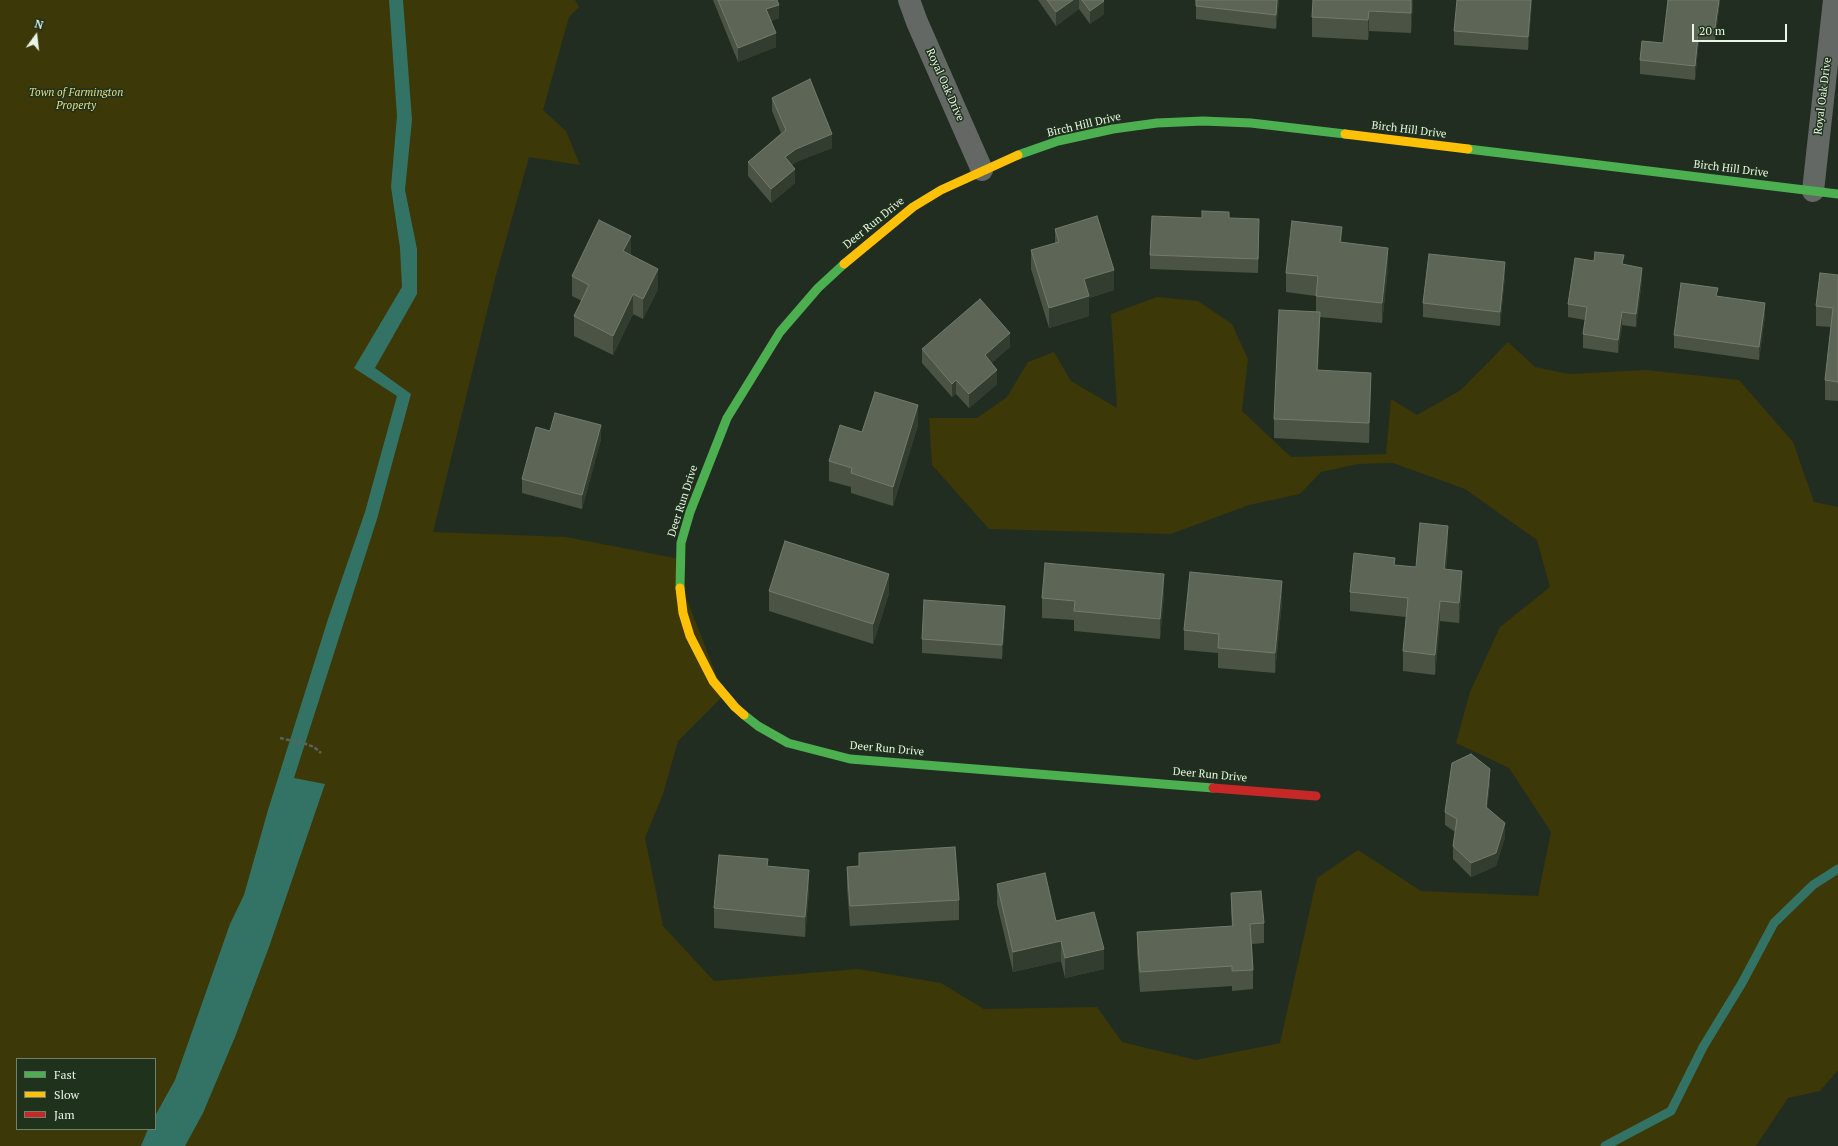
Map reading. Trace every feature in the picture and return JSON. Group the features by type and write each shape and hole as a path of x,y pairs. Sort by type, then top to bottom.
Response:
{"street":[{"name":"Royal Oak Drive","path":"909,0 917,22 982,170"},
{"name":"Royal Oak Drive","path":"1813,191 1834,0"},
{"name":"Birch Hill Drive","path":"982,170 1058,141 1106,131 1157,123 1203,121 1251,123 1838,194"},
{"name":"Deer Run Drive","path":"982,170 941,190 913,207 846,262 818,288 780,332 727,418 690,512 682,543 680,558 679,578 683,613 690,636 701,659 713,681 724,695 758,726 788,743 829,755 850,759 1316,796"}],"path":[{"path":"280,738 306,744 314,747 321,753"}],"green space":[{"name":"Town of Farmington Property","path":"0,0 575,0 579,7 569,17 543,110 566,131 580,165 529,157 495,279 433,532 566,537 680,559 679,579 724,695 678,741 663,794 645,838 663,926 714,981 858,969 941,983 984,1009 1097,1007 1122,1042 1196,1060 1280,1043 1317,878 1358,850 1421,891 1538,896 1551,832 1509,768 1456,743 1470,692 1500,627 1550,587 1537,540 1465,489 1393,463 1358,464 1321,472 1300,494 1249,505 1171,534 989,529 932,465 929,418 977,418 1007,397 1028,362 1054,352 1071,381 1117,408 1111,314 1157,297 1198,301 1232,324 1248,359 1242,411 1291,457 1386,454 1391,399 1417,415 1461,390 1508,342 1535,367 1569,374 1646,370 1739,380 1793,442 1814,502 1838,507 1838,1070 1820,1091 1788,1098 1756,1146 0,1146"}],"water":[{"path":"389,0 403,0 412,120 405,190 417,249 417,294 375,368 411,394 377,519 294,778 325,784 269,947 235,1037 203,1113 185,1146 141,1146 148,1130 156,1130 156,1114 175,1080 230,924 244,895 268,810 328,619 365,512 397,396 354,368 402,287 400,248 391,187 397,116"}],"building":[{"path":"718,0 777,0 779,5 766,9 776,33 738,48"},
{"path":"1047,0 1073,0 1056,12"},
{"path":"1082,0 1103,0 1104,1 1090,11"},
{"path":"1196,0 1277,0 1276,15 1196,6"},
{"path":"1313,0 1411,0 1411,13 1369,11 1368,20 1312,17"},
{"path":"1457,0 1531,0 1528,37 1454,31"},
{"path":"1668,0 1719,0 1715,28 1699,26 1695,66 1640,60 1642,41 1663,43"},
{"path":"810,79 832,134 796,149 785,157 795,169 771,189 748,162 786,130 772,98"},
{"path":"1202,211 1229,212 1229,218 1259,219 1258,259 1150,255 1152,216 1202,218"},
{"path":"1097,216 1114,270 1084,279 1089,296 1049,308 1031,250 1059,242 1055,229"},
{"path":"599,220 631,236 623,251 658,269 643,299 633,294 613,336 574,316 589,285 572,276"},
{"path":"1292,221 1342,227 1340,242 1388,248 1382,303 1316,296 1318,276 1286,273"},
{"path":"1595,252 1624,255 1622,264 1642,268 1636,314 1622,312 1618,340 1583,334 1587,307 1568,304 1575,258 1594,261"},
{"path":"1429,254 1505,262 1500,312 1423,303"},
{"path":"1820,273 1838,275 1838,382 1825,380 1833,308 1816,306"},
{"path":"1681,283 1718,288 1716,296 1765,303 1759,347 1674,335"},
{"path":"980,299 1010,333 985,355 997,370 969,394 956,380 952,384 922,349"},
{"path":"1279,310 1320,312 1317,370 1371,373 1369,423 1274,419"},
{"path":"875,392 918,405 893,487 851,473 852,468 829,461 840,425 862,432"},
{"path":"555,413 601,425 582,495 522,479 536,427 550,431"},
{"path":"1420,523 1448,526 1444,569 1462,571 1459,603 1440,601 1435,655 1403,651 1408,598 1350,592 1354,553 1395,558 1394,565 1416,567"},
{"path":"785,541 889,574 873,624 769,591"},
{"path":"1045,563 1164,574 1160,619 1074,611 1075,601 1042,598"},
{"path":"1190,572 1282,581 1275,653 1218,648 1219,634 1184,630"},
{"path":"924,600 1005,606 1002,645 922,639"},
{"path":"1471,754 1490,769 1486,807 1505,823 1496,853 1471,863 1453,846 1457,819 1445,812 1452,763"},
{"path":"955,847 959,900 850,906 847,867 859,866 859,853"},
{"path":"719,855 768,859 767,866 809,870 805,917 714,908"},
{"path":"1045,873 1056,921 1094,912 1104,949 1065,958 1061,941 1013,952 997,884"},
{"path":"1261,891 1264,923 1250,924 1253,970 1232,971 1232,966 1140,972 1137,932 1233,926 1231,893"}],"waterway":[{"path":"1605,1146 1671,1111 1703,1047 1742,983 1774,923 1813,885 1838,869"}],"traffic: fast":[{"path":"1018,155 1058,141 1113,129 1157,123 1203,121 1251,123 1345,134"},
{"path":"1468,149 1838,194"},
{"path":"680,588 681,543 690,512 727,418 780,332 818,288 844,264"},
{"path":"744,715 758,726 788,743 850,759 1213,788"}],"traffic: slow":[{"path":"1345,134 1468,149"},
{"path":"844,264 913,207 941,190 1018,155"},
{"path":"680,588 683,613 690,636 713,681 735,707 744,715"}],"traffic: jam":[{"path":"1213,788 1316,796"}]}
